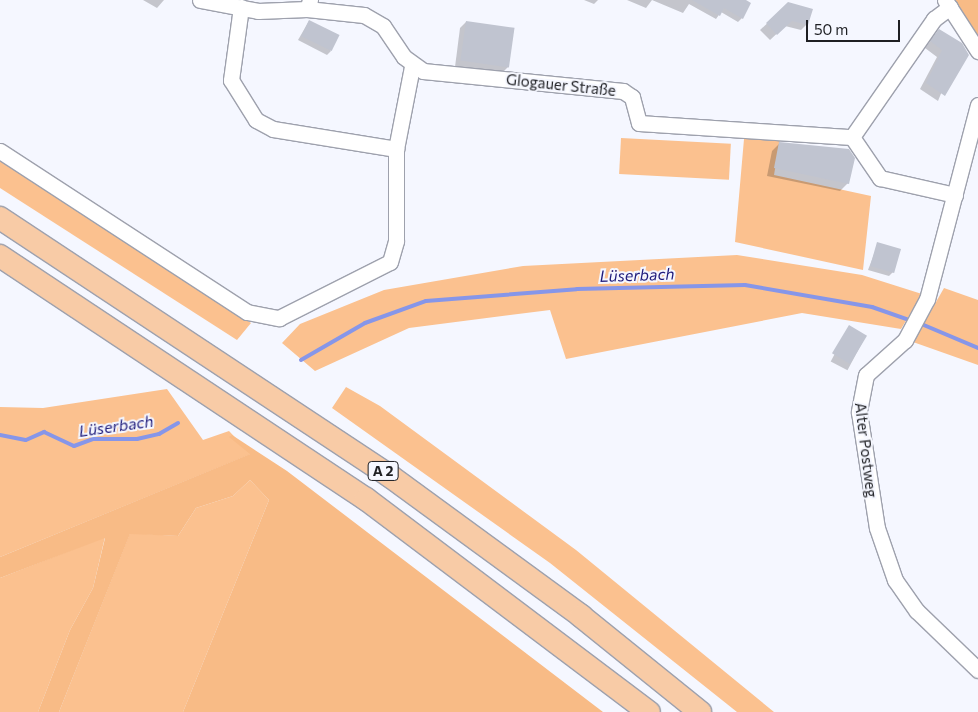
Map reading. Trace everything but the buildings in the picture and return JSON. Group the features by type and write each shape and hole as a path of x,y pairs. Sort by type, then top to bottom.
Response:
{"highway":[{"name":"A 2","path":"0,218 398,481 581,616 700,712"},
{"name":"A 2","path":"0,256 366,499 504,599 649,712"}],"street":[{"path":"0,151 247,312 268,318 304,307 390,262 396,241 396,149 412,66 383,26 364,15 309,4 288,12 200,0"},
{"path":"955,194 880,178 852,137 934,19 948,4 978,51"},
{"path":"241,7 231,80 256,120 273,129 396,149"},
{"name":"Glogauer Straße","path":"412,66 423,71 623,91 632,97 640,123 852,137"},
{"name":"Alter Postweg","path":"978,105 923,309 913,326 866,375 860,391 877,528 895,580 917,611 978,670"}],"shaded area":[{"path":"951,0 978,0 978,35 957,10"},
{"path":"621,138 731,144 729,180 619,174"},
{"path":"744,139 780,139 774,175 871,196 863,270 735,242"},
{"path":"0,157 251,323 237,340 0,188"},
{"path":"737,255 862,275 922,294 901,329 802,313 566,359 550,310 409,328 315,371 282,343 300,324 384,290 523,266"},
{"path":"944,288 978,300 978,365 913,342"},
{"path":"346,387 380,406 576,550 774,712 737,712 550,563 332,408"},
{"path":"167,389 203,440 229,431 251,454 0,557 0,407 43,408"},
{"path":"232,435 287,471 603,712 183,712 269,500 250,480 233,496 196,508 178,536 130,534 59,712 38,712 70,630 93,588 105,538 0,578 0,557 250,454 229,437"},
{"path":"250,480 269,500 183,712 59,712 130,533 178,536 196,508 233,496"},
{"path":"105,537 93,588 70,630 38,712 0,712 0,578"}],"waterway":[{"name":"Lüserbach","path":"301,360 365,323 426,301 577,289 745,285 872,307 912,321"},
{"name":"Lüserbach","path":"919,323 978,348"},
{"name":"Lüserbach","path":"0,435 26,440 44,432 74,446 93,439 137,439 159,434 178,423"}]}
